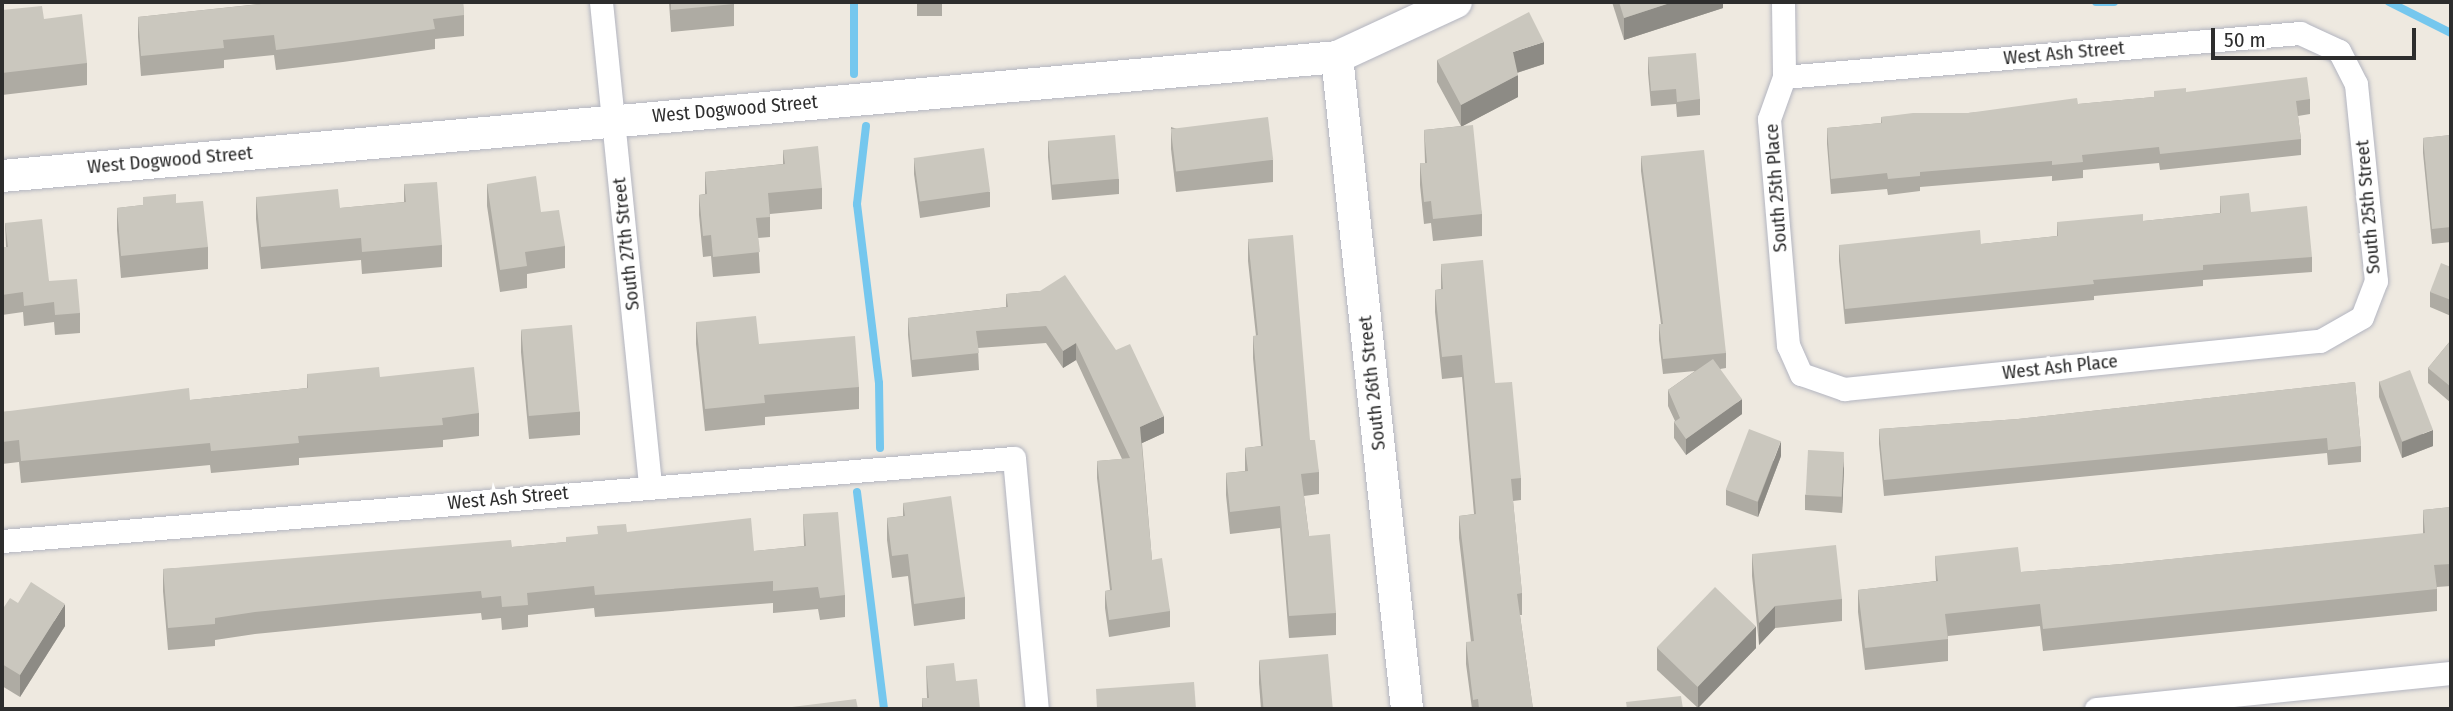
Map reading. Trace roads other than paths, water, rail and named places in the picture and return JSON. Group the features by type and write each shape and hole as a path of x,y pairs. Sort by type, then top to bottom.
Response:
{"street":[{"name":"South 27th Street","path":"601,2 650,486"},
{"name":"West Dogwood Street","path":"2,176 613,119 1337,57 1457,2"},
{"name":"South 25th Place","path":"1783,2 1784,77 1769,119 1788,345 1801,374"},
{"name":"West Ash Street","path":"1784,77 2300,33 2339,51"},
{"name":"South 25th Street","path":"2320,341 2362,317 2376,281 2356,84 2339,51"},
{"name":"South 26th Street","path":"1337,57 1407,709"},
{"name":"West Ash Place","path":"1801,374 1844,389 2320,341"},
{"name":"West Ash Street","path":"2,541 1014,458 1037,709"},
{"path":"2096,709 2451,673"}],"waterway":[{"path":"854,2 854,74"},
{"path":"2096,2 2114,2"},
{"path":"2389,2 2451,33"},
{"path":"866,126 857,204 879,383 880,448"},
{"path":"857,492 884,709"}]}
